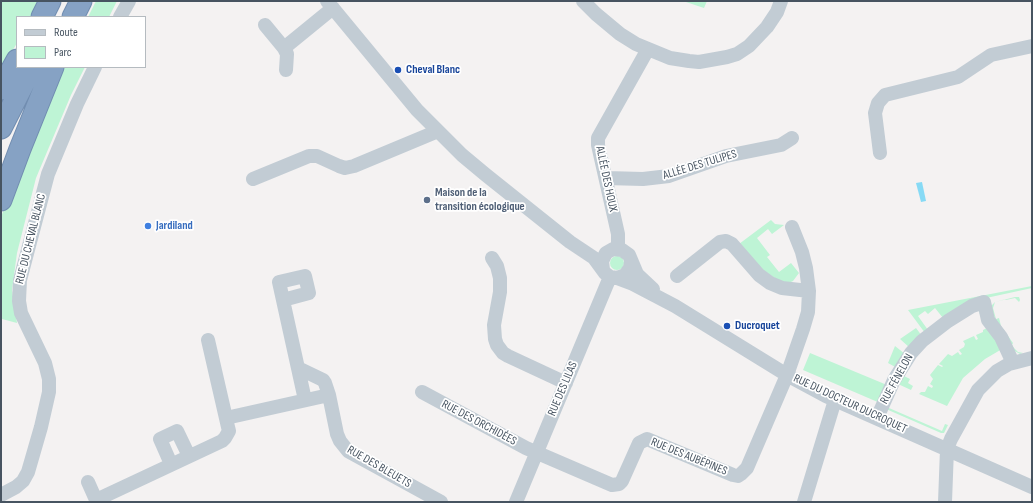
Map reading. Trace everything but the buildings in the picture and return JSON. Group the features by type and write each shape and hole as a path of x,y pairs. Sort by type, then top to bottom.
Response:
{"highway":[{"path":"42,16 50,1"},
{"path":"58,16 66,1"},
{"path":"74,16 81,1"},
{"path":"1,84 16,62"},
{"path":"1,89 16,62"},
{"path":"1,128 31,68"},
{"path":"1,160 47,68"},
{"path":"1,200 20,148 53,68"}],"street":[{"path":"121,16 129,1"},
{"path":"582,1 620,34 648,49 670,58 689,62 709,61 737,54 749,46 762,33 774,16 781,1"},
{"name":"RUE DU DOCTEUR DUCROQUET","path":"284,48 330,5 417,110 438,132 486,175 594,258 610,275 633,284 675,306 787,375 835,400 1032,487"},
{"path":"265,25 284,48 287,54 286,70"},
{"path":"880,153 875,113 878,103 885,95 958,77 991,55 1032,46"},
{"name":"ALLÉE DES HOUX","path":"614,250 618,237 598,145 598,138 648,49"},
{"name":"RUE DU CHEVAL BLANC","path":"1,495 16,487 26,477 49,392 49,379 45,363 21,313 19,295 21,273 48,174 77,104 95,68"},
{"path":"253,179 313,155 345,168 354,166 438,132"},
{"name":"ALLÉE DES TULIPES","path":"606,178 644,179 669,176 726,156 781,145 792,138"},
{"path":"787,375 806,320 809,304 805,260 792,227"},
{"name":"RUE DU DOCTEUR DUCROQUET","path":"553,228 582,244 596,249 614,250"},
{"path":"677,276 720,242 726,241 732,244 759,275 770,283 782,288 809,291"},
{"path":"614,250 626,252 630,257 631,262 628,272 623,276 610,275 602,266 602,259 606,253 614,250"},
{"path":"492,258 497,266 500,278 500,292 494,325 497,345 503,353 508,356 566,383"},
{"name":"RUE DU DOCTEUR DUCROQUET","path":"631,262 640,278 675,306"},
{"name":"RUE DES LILAS","path":"516,502 610,275"},
{"path":"283,300 305,400"},
{"name":"RUE FÉNELON","path":"877,418 894,380 910,353 922,341 948,321 972,306 984,302 988,320 1001,337 1013,363"},
{"path":"88,482 96,500 225,438 228,431 226,418 208,340"},
{"path":"946,502 947,449 953,434 978,390 997,371 1013,363 1032,358"},
{"name":"RUE DES BLEUETS","path":"298,368 323,380 325,383 337,434 340,441 348,451 441,502"},
{"name":"RUE DES AUBÉPINES","path":"536,453 616,485 622,480 639,443 647,439 738,476 748,468 787,375"},
{"name":"RUE DES ORCHIDÉES","path":"422,392 536,453"},
{"path":"226,418 329,395"},
{"path":"804,502 835,400"},
{"path":"171,464 160,439 177,431 189,456"}],"green space":[{"path":"1,1 41,1 33,16 16,16 16,45 1,70"},
{"path":"96,1 117,1 110,16 88,16"},
{"path":"683,1 707,1 704,8"},
{"path":"64,68 84,68 71,95 36,178 17,253 12,290 17,323 2,319 1,321 1,217 28,145"},
{"path":"771,220 775,224 784,225 772,234 768,229 757,238 770,255 767,257 779,272 791,263 799,273 793,281 789,283 782,283 763,270 739,244"},
{"path":"617,256 622,258 624,263 622,268 617,270 612,268 610,263 612,258"},
{"path":"1032,286 1032,288 977,300 943,318 935,308 928,314 925,311 918,316 928,330 925,333 908,310"},
{"path":"1019,297 1020,300 1019,302 1015,298 1006,299"},
{"path":"995,302 993,308 996,319 999,318 1001,326 1013,343 1012,345 1014,348 1018,352 1023,353 1020,354 1013,350 991,311 992,305"},
{"path":"978,310 1002,349 985,359 963,378 947,406 919,394 921,392 925,392 928,386 932,388 933,386 930,384 933,379 930,375 938,365 943,366 939,364 948,354 952,356 958,352 960,355 962,354 959,350 964,347 965,344 963,341 974,336 976,340 978,339 976,335 983,332 983,330 987,328"},
{"path":"916,328 922,336 910,348 900,339"},
{"path":"895,346 905,354 897,368 888,363"},
{"path":"810,353 887,385 880,403 803,370"},
{"path":"902,375 910,379 908,383 913,386 911,390 898,384"},
{"path":"889,408 942,431 945,424 948,425 944,433 941,433 886,409"}],"water":[{"path":"922,182 926,201 921,202 916,183"}],"place":[{"name":"Cheval Blanc","path":"398,70"},
{"name":"Maison de la transition écologique","path":"427,200"},
{"name":"Jardiland","path":"148,226"},
{"name":"Ducroquet","path":"727,326"}]}
